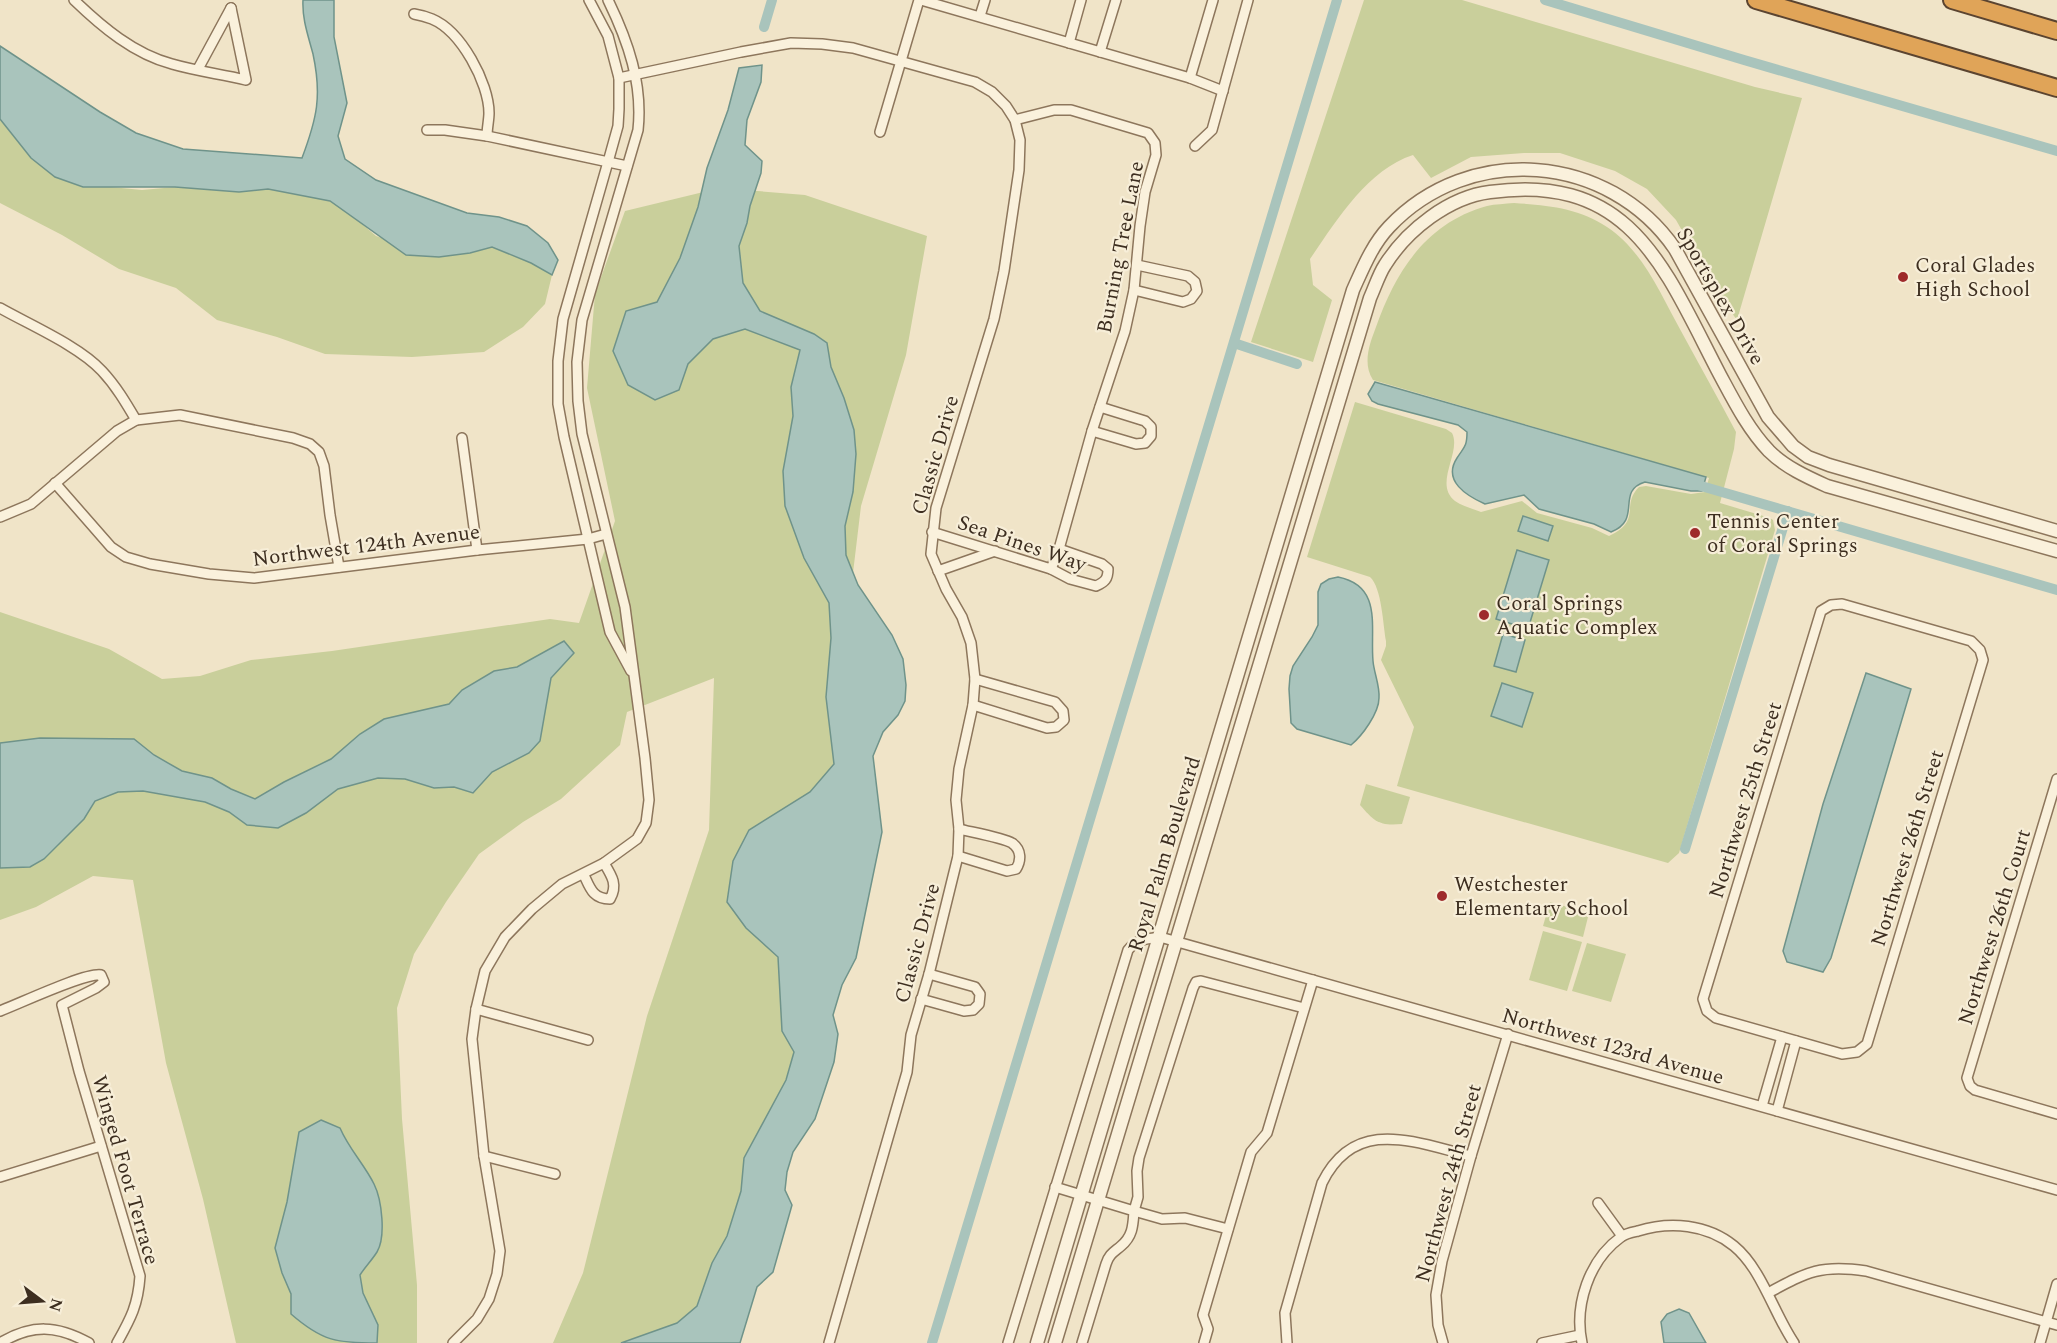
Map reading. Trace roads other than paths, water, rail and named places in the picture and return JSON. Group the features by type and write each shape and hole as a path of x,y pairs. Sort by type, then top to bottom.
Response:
{"highway":[{"path":"1755,0 2057,88"},
{"path":"1952,0 2057,31"}],"street":[{"path":"74,0 114,36 140,51 171,64 246,80 231,8 198,69"},
{"path":"589,0 608,36 619,78 618,126 563,319 558,361 558,404 610,632 634,676"},
{"path":"453,1343 477,1319 489,1299 497,1274 500,1251 484,1156 472,1039 485,971 505,937 532,909 562,885 604,863 637,839 646,823 649,800 625,607 582,434 578,401 577,362 582,320 638,130 640,111 636,74 625,34 608,0"},
{"path":"880,132 920,0 1190,78 1223,91"},
{"path":"980,16 985,0"},
{"path":"1070,43 1081,0"},
{"path":"1100,51 1116,0"},
{"path":"1190,78 1213,0"},
{"path":"1195,146 1212,130 1248,0"},
{"path":"414,14 433,19 442,25 455,37 470,57 487,94 489,112 487,136"},
{"name":"Classic Drive","path":"619,78 791,44 822,44 853,48 975,82 992,92 1006,106 1015,120 1020,140 1019,170 1004,271 994,318 936,508 932,532 931,554 962,617 971,643 975,679 973,705 959,769 956,800 959,829 958,856 929,974 911,1035 908,1072 828,1343"},
{"name":"Burning Tree Lane","path":"1015,120 1054,110 1071,110 1148,133 1155,143 1156,155 1145,192 1134,290 1125,332 1092,431 1059,549 1051,569"},
{"path":"427,130 487,136 627,166"},
{"name":"Sportsplex Drive","path":"1327,375 1353,290 1368,257 1388,228 1416,203 1445,186 1478,174 1512,169 1542,170 1574,176 1602,187 1625,200 1663,232 1675,249 1768,417 1793,446 1808,457 1829,465 2057,531"},
{"name":"Sportsplex Drive","path":"1345,380 1370,298 1384,266 1404,240 1431,217 1454,203 1483,193 1514,188 1542,188 1593,203 1617,216 1637,235 1663,267 1733,400 1750,427 1770,451 1786,464 1827,486 2057,551"},
{"path":"1134,290 1183,302 1197,291 1196,282 1188,276 1137,265"},
{"path":"1,310 75,350 101,369 119,391 136,420"},
{"name":"Royal Palm Boulevard","path":"1037,1343 1327,375"},
{"name":"Royal Palm Boulevard","path":"1055,1343 1345,380"},
{"path":"1092,431 1136,444 1145,443 1151,436 1151,427 1145,421 1100,407"},
{"path":"0,517 31,504 117,431 136,420 180,415 293,438 310,444 319,452 324,466 339,567"},
{"path":"462,438 477,550"},
{"name":"Northwest 124th Avenue","path":"55,483 111,548 126,557 150,564 209,574 254,578 477,550 588,539 606,534"},
{"name":"Sea Pines Way","path":"932,532 1051,569 1070,579 1096,586 1108,577 1107,569 1102,564 1059,549"},
{"path":"938,572 994,551"},
{"name":"Northwest 25th Street","path":"1782,1037 1716,1018 1707,1011 1703,999 1821,611 1831,605 1842,604 1971,641 1980,650"},
{"name":"Northwest 26th Street","path":"1796,1041 1842,1054 1857,1052 1867,1044 1983,660 1980,650"},
{"path":"973,705 1047,729 1056,727 1064,720 1064,711 1055,702 975,679"},
{"name":"Northwest 26th Court","path":"2057,779 1967,1078 1970,1086 1975,1090 2057,1114"},
{"path":"958,856 1007,871 1016,869 1020,861 1019,851 1012,843 959,829"},
{"path":"584,874 592,893 602,899 610,899 615,891 614,880 604,863"},
{"path":"1008,1343 1128,950 1136,941 1160,937"},
{"name":"Northwest 123rd Avenue","path":"1160,937 2057,1190"},
{"name":"Winged Foot Terrace","path":"0,1011 76,980 94,974 102,975 104,982 62,1005 100,1146 140,1276 138,1297 131,1318 117,1343"},
{"path":"921,999 964,1011 973,1010 979,1004 980,994 975,987 929,974"},
{"path":"1204,1343 1208,1329 1203,1315 1251,1152 1267,1133 1313,980"},
{"path":"1082,1343 1106,1264 1112,1253 1127,1240 1131,1233 1138,1197 1139,1158 1196,982 1205,981 1305,1008"},
{"path":"476,1010 588,1040"},
{"name":"Northwest 24th Street","path":"1443,1343 1438,1325 1436,1295 1442,1261 1508,1034"},
{"path":"1762,1106 1782,1037 1796,1041 1777,1111"},
{"path":"1287,1343 1285,1313 1322,1183 1330,1167 1349,1148 1382,1138 1408,1141 1471,1156"},
{"path":"0,1177 100,1146"},
{"path":"484,1156 555,1174"},
{"path":"1055,1187 1162,1219 1185,1218 1228,1229"},
{"path":"1598,1203 1622,1236"},
{"path":"1542,1343 1581,1339 1582,1298 1591,1273 1622,1236 1652,1226 1672,1225 1692,1226 1716,1235 1735,1247 1767,1293 1794,1343"},
{"path":"1767,1293 1800,1275 1822,1268 1842,1267 1866,1271 2057,1325"},
{"path":"2040,1343 2057,1284"},
{"path":"0,1342 13,1335 34,1329 56,1329 89,1343"}],"water":[{"path":"303,0 334,0 334,37 347,103 338,136 345,159 376,180 467,213 499,217 527,226 548,243 558,260 552,275 531,263 492,247 470,253 439,257 406,255 330,201 268,189 239,192 175,187 83,187 55,177 31,158 0,119 0,46 136,133 183,149 302,158 317,107 316,69 304,20"},
{"path":"762,65 761,82 747,120 745,145 762,161 761,173 739,246 743,283 760,311 814,334 827,343 831,367 854,430 856,454 853,492 845,526 846,555 858,585 892,635 903,659 905,701 898,715 883,732 873,756 882,832 856,958 842,985 833,1015 838,1034 834,1062 815,1119 793,1152 787,1172 785,1190 792,1205 773,1272 757,1287 740,1343 621,1343 677,1323 697,1306 712,1263 727,1236 741,1191 744,1158 786,1080 794,1052 782,1031 778,957 746,928 727,902 733,861 749,830 810,792 834,764 826,697 831,638 829,603 804,558 785,506 783,471 793,416 791,387 800,350 745,329 713,339 688,364 679,390 655,400 628,385 613,351 626,311 657,302 680,258 698,207 707,168 728,110 739,68"},
{"path":"1375,382 1706,477 1702,491 1645,482 1636,486 1629,499 1626,520 1611,532 1594,524 1539,509 1524,495 1485,504 1464,492 1455,481 1453,474 1453,466 1466,444 1467,432 1458,425 1372,401 1368,394"},
{"path":"1523,516 1553,526 1548,541 1518,531"},
{"path":"1517,550 1549,560 1528,629 1496,619"},
{"path":"1338,577 1362,589 1368,599 1372,622 1373,661 1379,693 1373,717 1351,745 1297,729 1291,723 1289,689 1293,666 1318,625 1318,592 1321,584"},
{"path":"1503,634 1525,640 1516,672 1494,666"},
{"path":"564,641 574,653 551,678 540,741 529,753 492,772 473,793 454,787 434,788 405,779 378,778 338,789 306,813 278,828 247,825 229,812 205,802 143,791 118,792 95,801 84,819 44,859 30,867 0,868 0,743 40,738 134,739 154,755 182,771 212,778 255,799 331,759 360,734 384,719 449,704 462,690 494,671 517,667"},
{"path":"1866,673 1911,689 1831,958 1823,972 1787,962 1783,951 1823,804"},
{"path":"1502,683 1533,693 1522,727 1491,716"},
{"path":"321,1120 340,1128 377,1191 382,1218 380,1245 360,1275 363,1293 378,1325 377,1343 330,1339 312,1330 291,1314 291,1294 275,1248 287,1202 299,1132"},
{"path":"1679,1309 1689,1313 1706,1343 1664,1343 1661,1322 1667,1314"}],"waterway":[{"path":"764,27 772,0"},
{"path":"932,1343 1337,0"},
{"path":"1545,0 2057,151"},
{"path":"1234,343 1297,364"},
{"path":"1691,483 2057,590"},
{"path":"1685,849 1788,511"}],"place":[{"name":"Coral Glades High School","path":"1903,277"},
{"name":"Tennis Center of Coral Springs","path":"1695,533"},
{"name":"Coral Springs Aquatic Complex","path":"1484,615"},
{"name":"Westchester Elementary School","path":"1442,896"}]}
